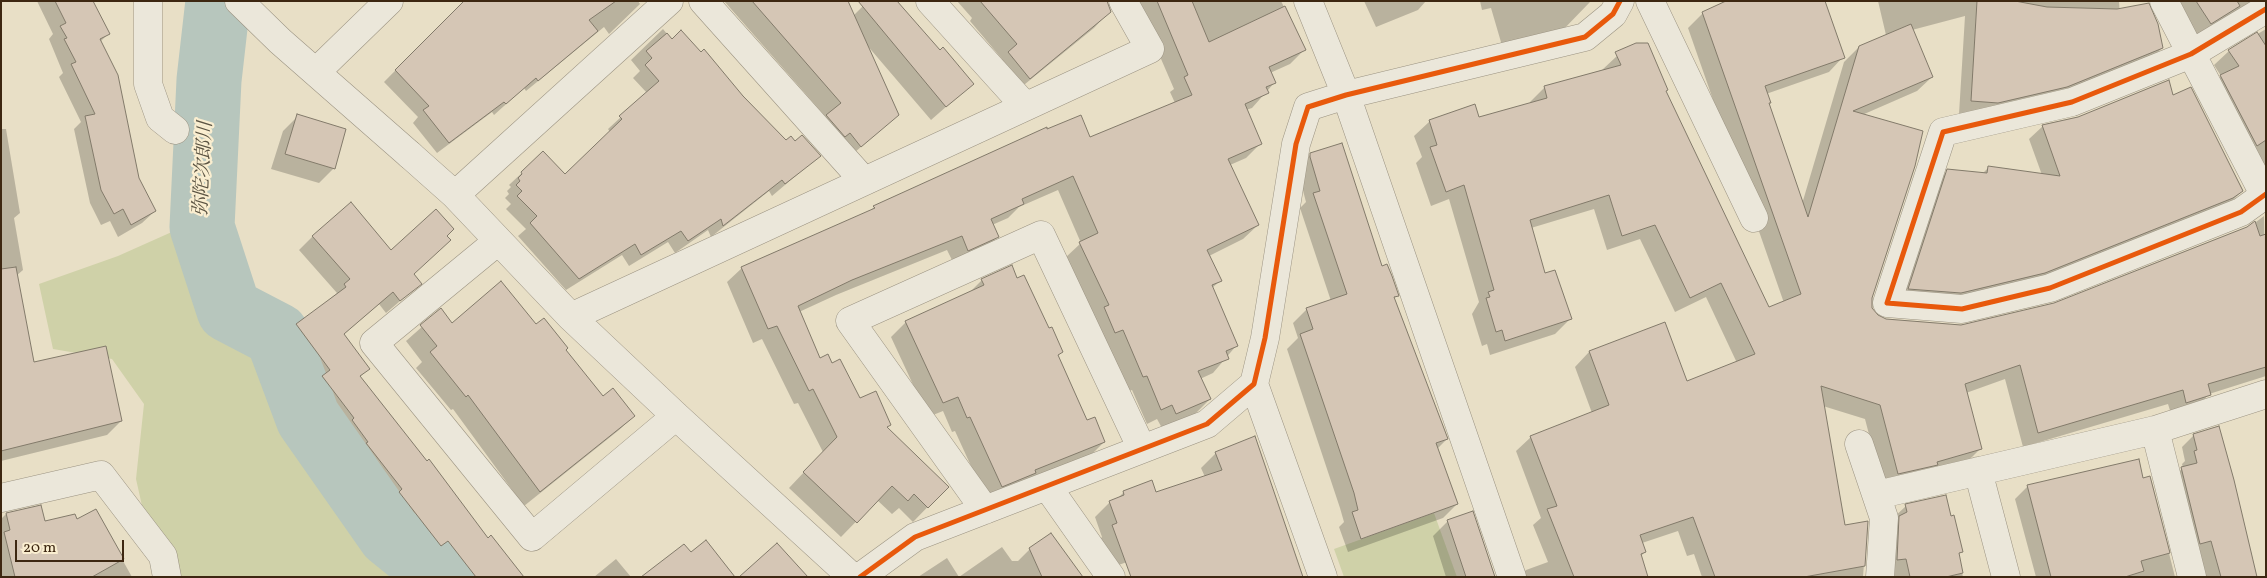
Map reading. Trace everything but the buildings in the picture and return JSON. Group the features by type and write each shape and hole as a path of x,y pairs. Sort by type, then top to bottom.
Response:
{"street":[{"path":"148,1 148,84 160,118 175,130"},
{"path":"239,1 280,41 317,71 455,195 571,316 676,416 852,577"},
{"path":"317,71 389,1"},
{"path":"455,195 669,1"},
{"path":"704,1 864,180"},
{"path":"930,1 1025,106"},
{"path":"571,316 1150,49 1123,1"},
{"path":"1308,1 1346,95 1512,577"},
{"path":"1324,577 1254,384 1265,338 1296,144 1308,107 1346,95 1586,37 1613,14 1620,1"},
{"path":"1650,1 1754,218"},
{"path":"2164,1 2191,54 2265,196 2241,212 2050,288 1962,309 1887,303 1943,132 2072,102 2191,54 2266,9"},
{"path":"985,510 850,322 1041,235 1142,449"},
{"path":"498,241 374,343 532,537 676,416"},
{"path":"860,577 915,537 1207,424 1254,384"},
{"path":"1877,495 2155,430 2266,394"},
{"path":"2155,430 2192,577"},
{"path":"1859,444 1884,518 1880,577"},
{"path":"1978,471 2006,577"},
{"path":"1,498 102,475 164,556 167,577"},
{"path":"1047,486 1111,577"}],"green space":[{"path":"174,231 206,316 263,349 314,459 386,572 394,577 158,577 136,479 144,404 112,359 53,349 39,284 118,256"},
{"path":"1434,513 1457,577 1344,577 1334,549"}],"waterway":[{"name":"弥陀次郎川","path":"218,1 209,80 202,227 229,310 277,335 308,418 390,535 442,577"}],"cycle path":[{"path":"860,577 915,537 1207,424 1254,384 1265,338 1296,144 1308,107 1346,95 1585,37 1613,14 1620,1"},
{"path":"2266,9 2191,54 2072,102 1943,132 1887,303 1962,309 2050,288 2241,212 2266,194"}]}
